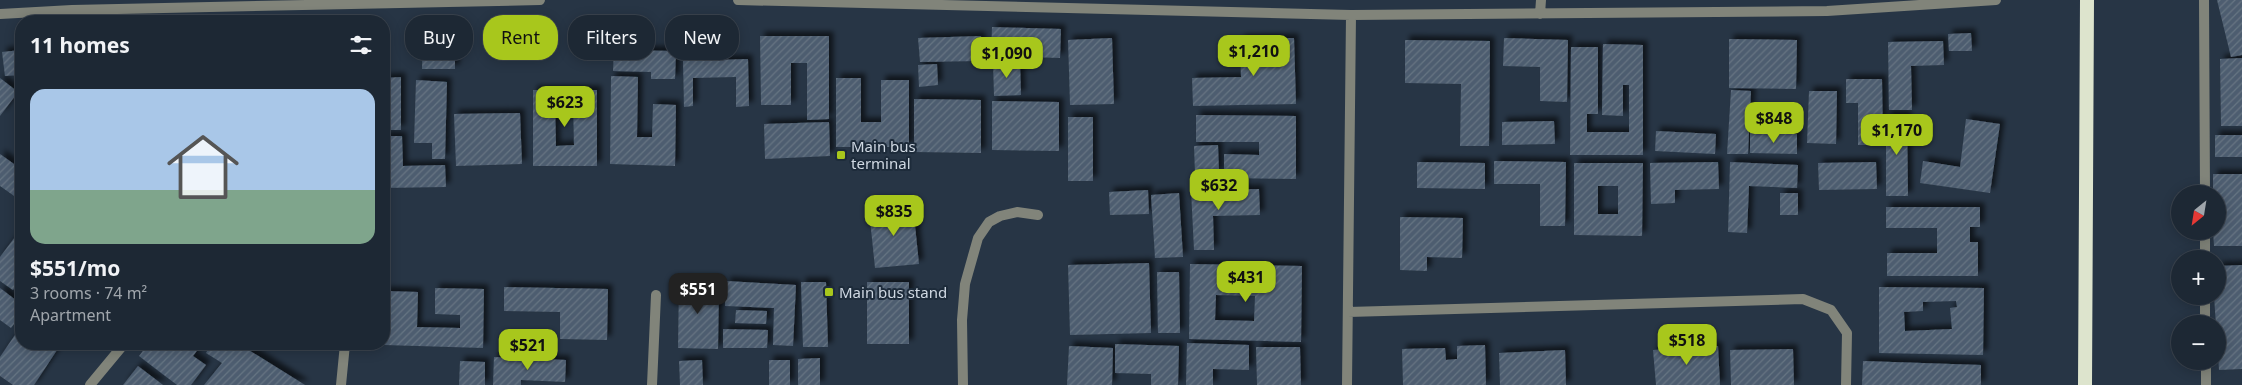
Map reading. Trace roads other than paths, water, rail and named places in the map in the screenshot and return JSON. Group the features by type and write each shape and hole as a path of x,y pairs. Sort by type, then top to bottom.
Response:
{"highway":[{"path":"2085,385 2087,0"}],"street":[{"path":"0,14 72,10 540,0"},
{"path":"738,0 1351,15 1827,11 1996,0"},
{"path":"1540,14 1541,0"},
{"path":"2204,0 2205,185"},
{"path":"1348,385 1351,15"},
{"path":"963,385 962,320 965,284 978,238 989,222 1000,216 1017,212 1038,215"},
{"path":"652,385 656,295"},
{"path":"1348,312 1803,299 1831,310 1847,333 1846,385"},
{"path":"90,385 119,350"},
{"path":"341,385 344,350"},
{"path":"2206,370 2206,385"}],"place":[{"name":"Main bus terminal","path":"841,155"},
{"name":"Main bus stand","path":"829,292"}]}
